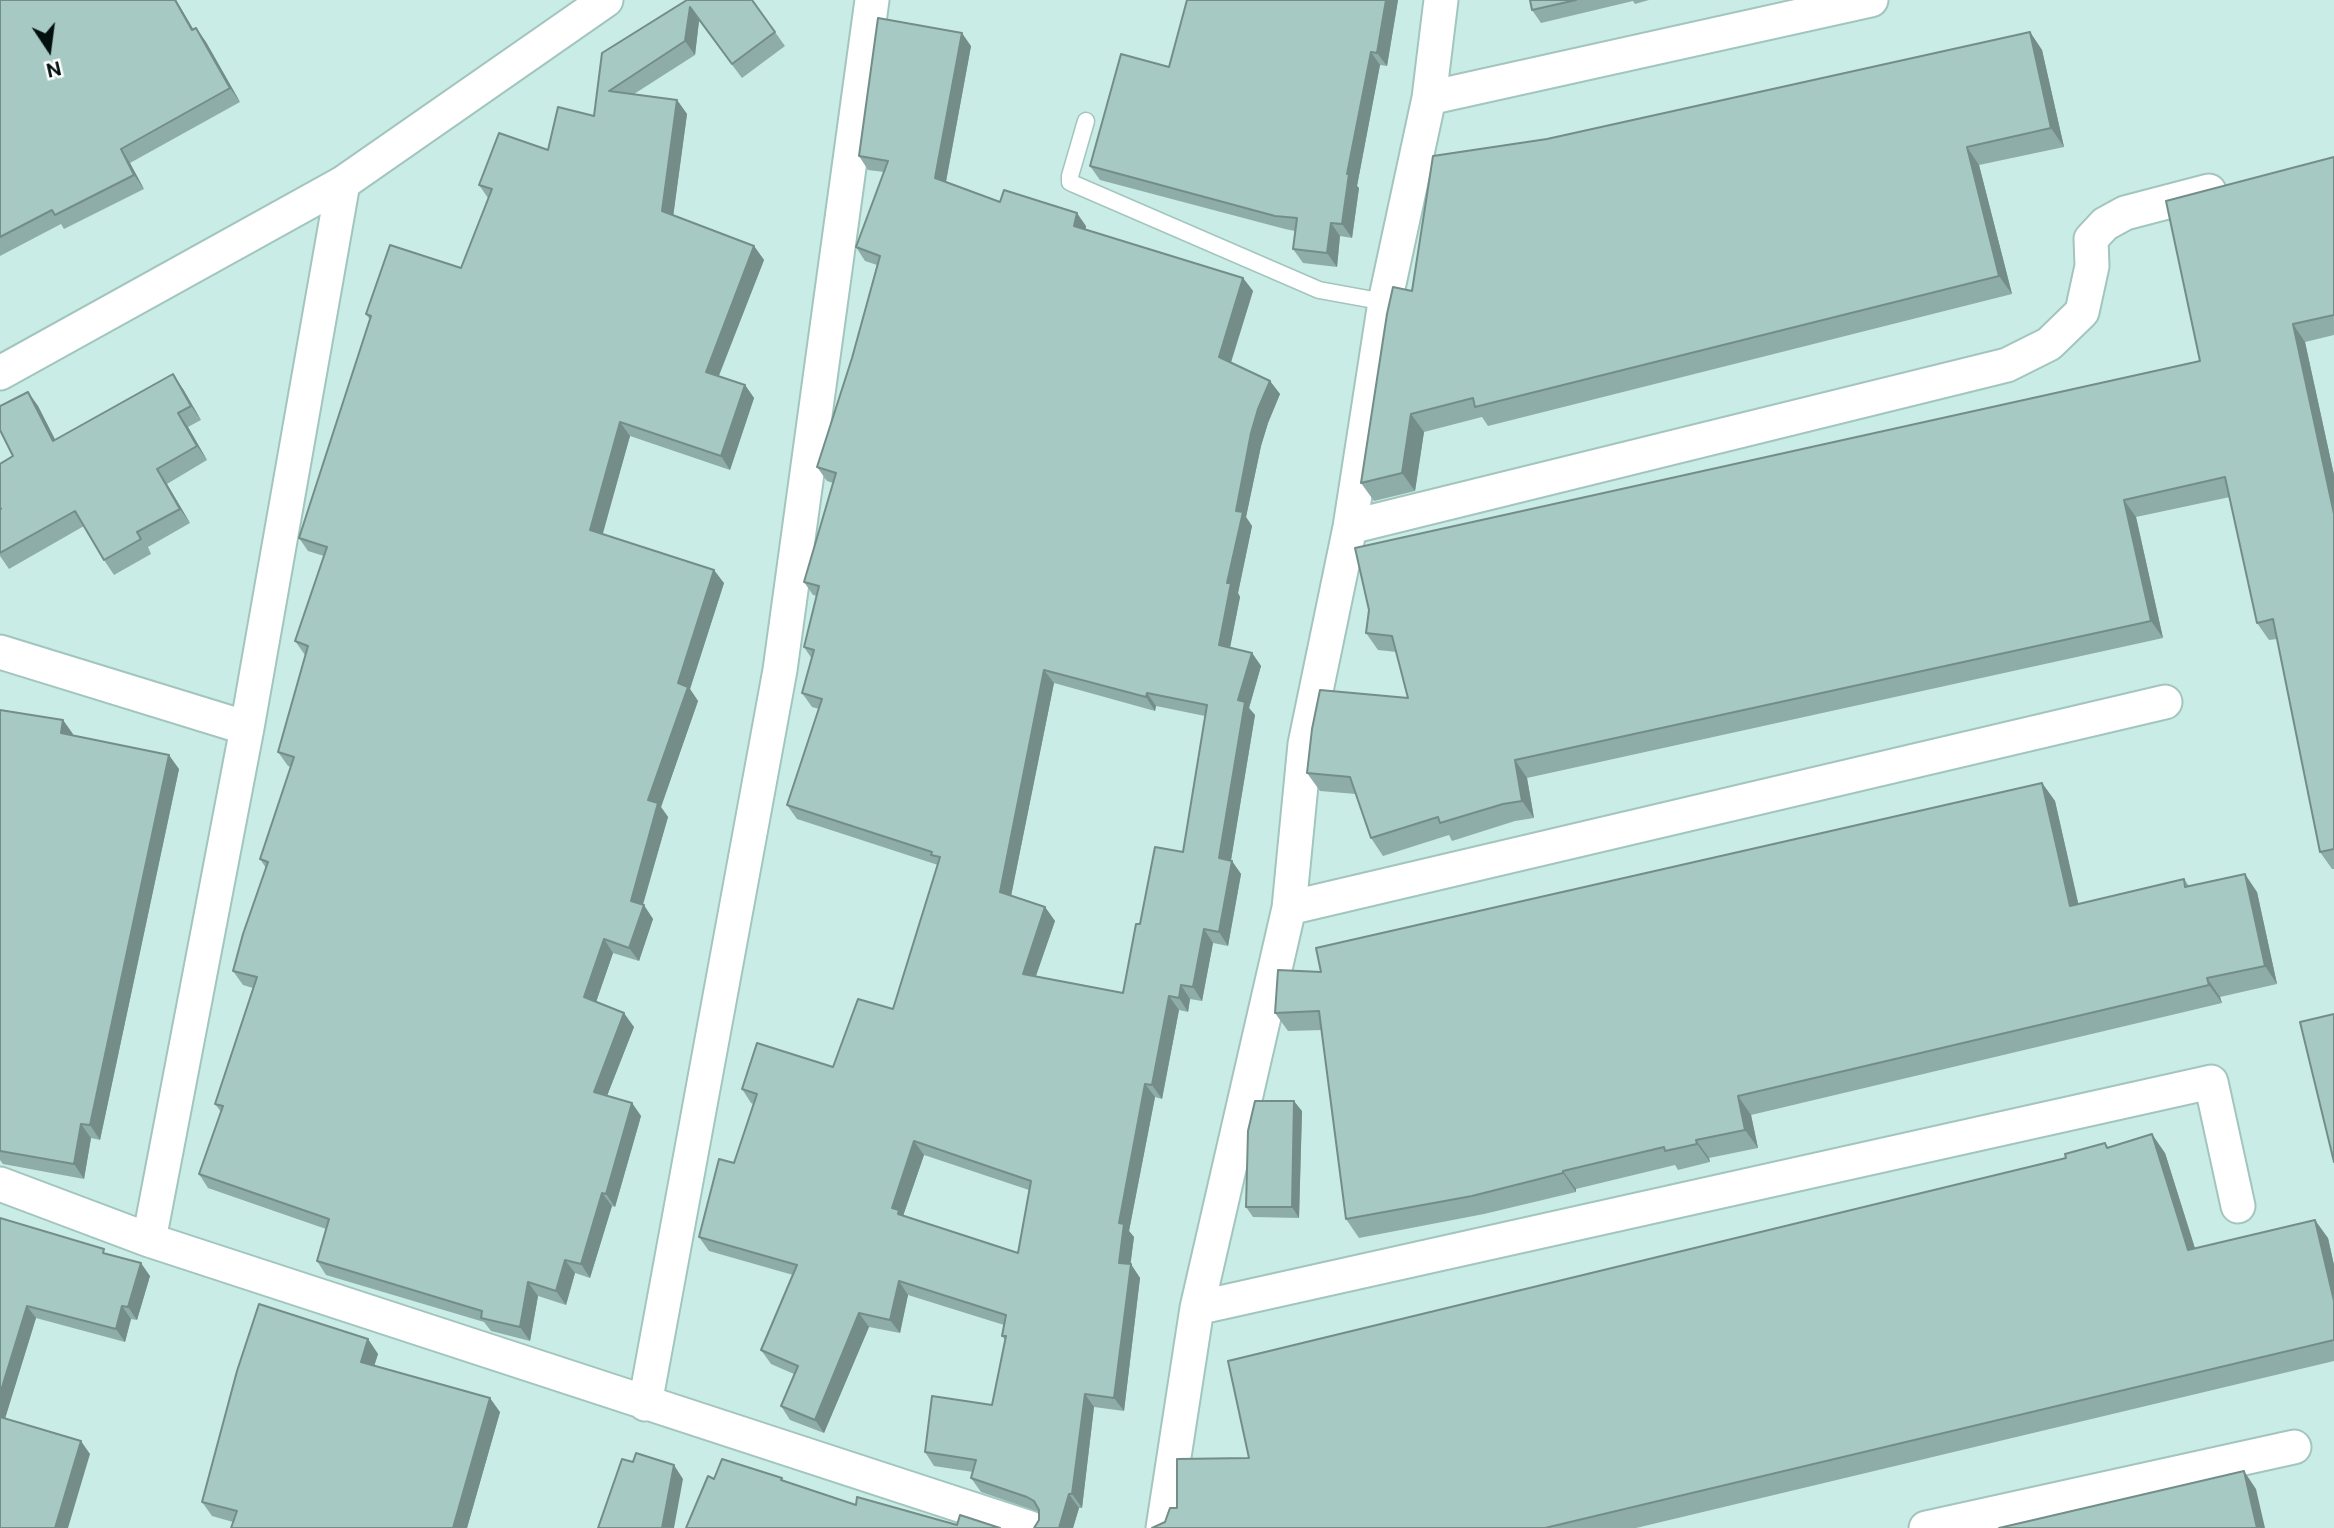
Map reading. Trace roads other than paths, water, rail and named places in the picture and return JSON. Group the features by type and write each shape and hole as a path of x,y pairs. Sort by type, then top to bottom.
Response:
{"street":[{"path":"0,373 343,183 606,0"},
{"path":"645,1404 780,670 872,0"},
{"path":"1163,1528 1198,1308 1289,908 1305,744 1350,527 1385,302 1429,98 1441,0"},
{"path":"1429,98 1871,0"},
{"path":"1350,527 2007,365 2049,344 2082,312 2092,266 2091,239 2105,224 2125,213 2244,182"},
{"path":"149,1240 247,728 343,183"},
{"path":"0,652 247,728"},
{"path":"1289,908 2165,702"},
{"path":"1198,1308 2211,1082 2238,1206"},
{"path":"0,1184 149,1240 1030,1528"},
{"path":"1926,1528 2294,1447"}],"lane":[{"path":"1086,121 1070,182 1319,290 1385,302"}]}
